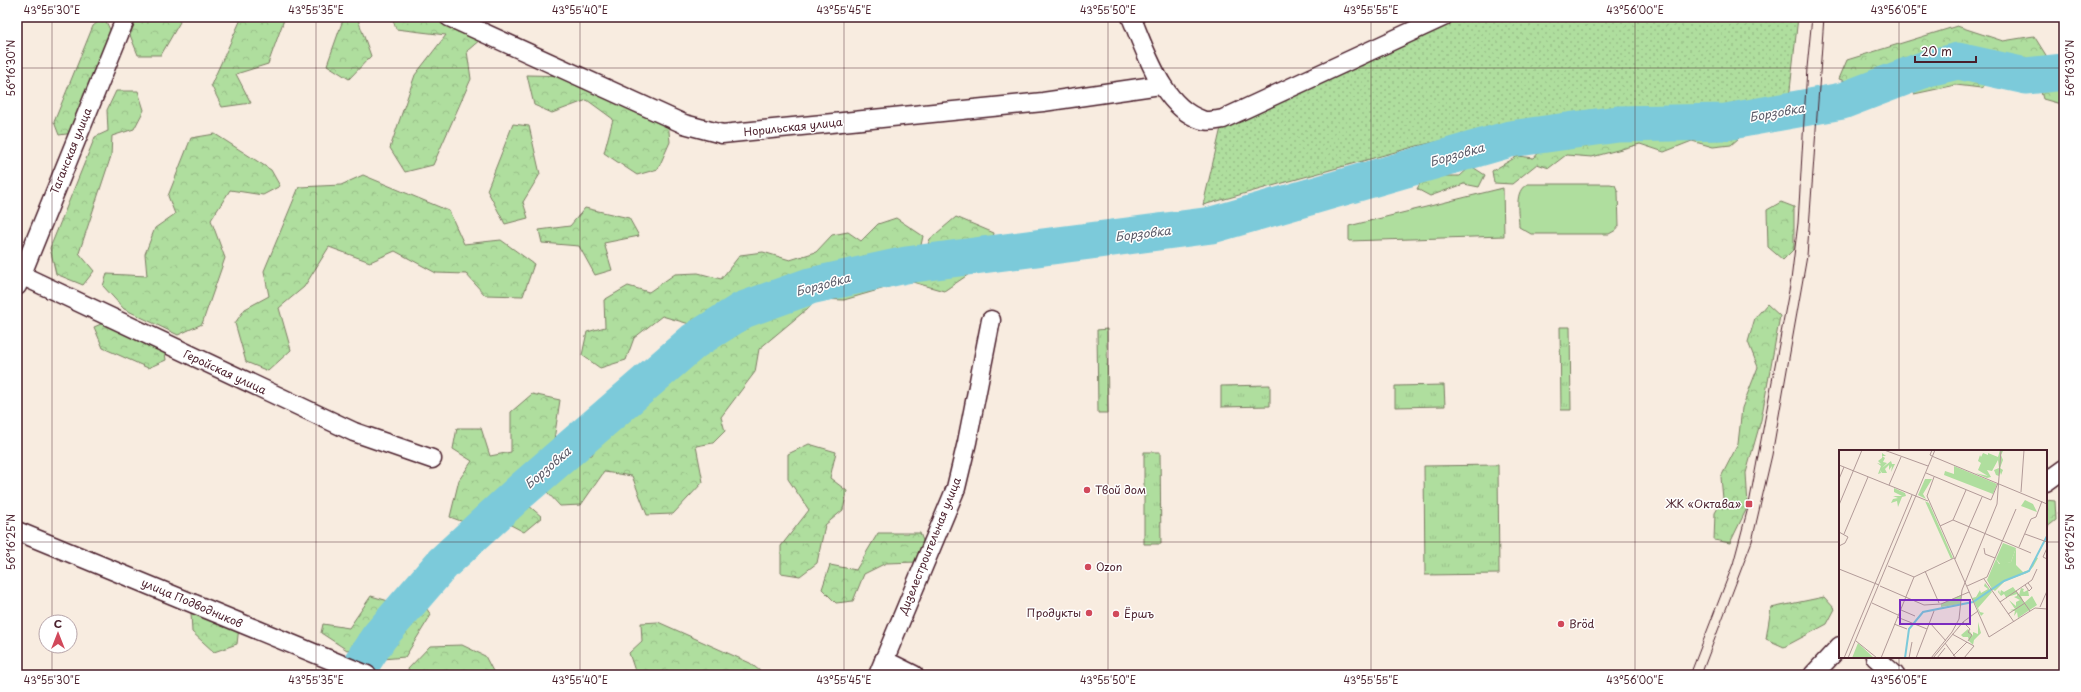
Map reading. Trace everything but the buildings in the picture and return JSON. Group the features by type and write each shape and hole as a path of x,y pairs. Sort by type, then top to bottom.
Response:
{"street":[{"name":"Таганская улица","path":"19,281 126,17"},
{"name":"Норильская улица","path":"449,17 684,124 722,134 1043,102 1160,85"},
{"path":"1131,17 1160,85 1184,111 1203,121 1223,119 1443,17"},
{"name":"Геройская улица","path":"19,281 354,432 432,459"},
{"name":"Дизелестроительная улица","path":"881,668 956,488 972,420 991,320"},
{"path":"2047,481 2064,469"},
{"name":"улица Подводников","path":"17,530 367,675"},
{"path":"1813,675 1839,647"},
{"path":"1876,658 1895,675"},
{"path":"881,668 914,675"}],"green space":[{"path":"104,17 112,34 74,133 59,135 54,122 93,26"},
{"path":"137,17 179,17 180,22 161,55 138,55 130,35"},
{"path":"242,17 285,17 268,64 236,74 251,103 222,107 211,85"},
{"path":"344,17 357,17 371,56 349,79 327,65"},
{"path":"392,17 459,17 481,39 467,51 471,79 433,165 405,172 390,148 415,75 446,35 396,29"},
{"path":"1455,17 1798,17 1789,99 1734,106 1617,110 1491,130 1417,146 1203,205 1223,119 1283,95"},
{"path":"1957,26 2003,41 2034,36 2049,60 2064,64 2064,105 2043,99 2033,64 2014,68 1957,49 1856,84 1839,79 1847,60"},
{"path":"1946,62 1976,62 1994,78 1981,88 1956,85 1914,94 1919,79 1932,77"},
{"path":"527,75 572,76 668,121 670,142 658,169 637,175 604,153 613,119 587,100 552,113 534,105"},
{"path":"116,91 138,91 144,110 134,129 112,136 111,156 79,253 94,271 83,285 56,274 50,248 95,137 108,131 107,110"},
{"path":"513,124 529,126 540,174 523,202 528,218 505,224 487,190"},
{"path":"1673,129 1691,136 1714,130 1729,131 1739,138 1731,145 1713,147 1692,141 1664,152 1640,144 1592,157 1566,155 1549,168 1537,164 1512,184 1494,183 1492,171 1518,156 1534,158 1547,143 1567,148 1579,139 1622,135 1638,141 1644,132"},
{"path":"215,134 271,170 280,186 263,195 230,190 211,220 225,258 202,324 178,335 124,309 103,286 107,274 147,276 145,254 155,228 175,214 168,196 191,138"},
{"path":"1471,166 1485,175 1479,187 1464,184 1430,196 1417,189 1424,176 1460,176"},
{"path":"363,175 449,211 464,244 501,240 534,264 523,296 485,295 466,274 436,273 395,251 370,262 329,247 304,287 279,308 291,350 268,371 246,362 235,323 245,309 269,296 264,271 299,187 341,185"},
{"path":"1528,184 1615,185 1618,192 1619,226 1616,230 1609,234 1531,234 1519,227 1518,203 1520,191"},
{"path":"1503,188 1504,236 1349,241 1349,226"},
{"path":"1781,202 1794,207 1794,249 1783,260 1768,247 1767,210"},
{"path":"585,208 629,218 639,236 604,243 612,270 595,275 579,246 542,243 539,230 570,226"},
{"path":"956,217 994,233 987,262 944,291 909,281 844,300 819,299 759,349 755,372 721,417 725,431 713,443 696,446 703,482 673,514 647,515 632,476 604,472 581,505 560,506 547,492 566,460 592,455 602,433 616,432 623,407 660,378 674,374 699,345 754,312 773,311 812,291 846,283 861,284 887,272 919,269 930,239"},
{"path":"896,218 923,236 918,259 872,269 820,269 790,276 768,299 719,311 693,325 662,316 634,338 626,360 600,368 582,355 587,332 605,327 604,300 628,286 649,292 675,274 698,273 721,279 740,255 763,252 790,260 816,252 832,235 848,232 861,241 878,224"},
{"path":"1767,304 1780,316 1761,420 1746,473 1748,506 1730,543 1714,540 1715,513 1723,499 1721,477 1738,444 1742,408 1758,367 1748,342 1755,318"},
{"path":"108,321 164,346 166,360 148,368 103,348 94,327"},
{"path":"1560,327 1570,327 1571,410 1561,410"},
{"path":"1107,329 1108,413 1098,413 1097,330"},
{"path":"1270,385 1270,406 1221,407 1221,386"},
{"path":"1444,385 1445,406 1395,407 1395,386"},
{"path":"532,394 560,400 552,453 520,498 542,517 524,532 488,513 469,524 450,517 459,480 472,461 453,449 457,428 481,428 490,456 511,452 511,412"},
{"path":"809,444 836,452 830,478 847,491 843,510 825,525 817,563 800,576 781,573 781,546 809,510 788,479 788,454"},
{"path":"1144,452 1160,452 1161,544 1144,544"},
{"path":"1498,465 1499,574 1425,575 1424,466"},
{"path":"2047,500 2055,501 2056,520 2047,527"},
{"path":"878,533 920,533 927,551 917,562 886,563 864,574 853,601 836,603 822,589 830,565 856,570"},
{"path":"417,595 431,615 405,657 383,659 370,643 347,650 321,633 323,624 349,628 371,596 392,602"},
{"path":"1824,597 1835,609 1827,624 1784,647 1766,639 1771,608"},
{"path":"205,611 239,627 237,644 214,652 192,632 191,613"},
{"path":"658,622 750,663 765,675 636,674 629,653 642,641 641,623"},
{"path":"462,645 485,656 495,675 410,675 408,669 430,646"}],"waterway":[{"name":"Борзовка","path":"354,675 379,637 443,563 521,491 694,341 743,310 810,286 906,265 1212,225 1510,139 1618,124 1726,122 1842,101 1928,68 1958,61 2026,76 2064,72"}],"tram line":[{"path":"1690,675 1733,564 1749,504 1791,280 1798,223 1807,68 1812,17"},
{"path":"1701,675 1752,541 1772,455 1807,256 1824,17"}],"place":[{"name":"Твой дом","path":"1087,490"},
{"name":"ЖК «Октава»","path":"1749,504"},
{"name":"Ozon","path":"1088,567"},
{"name":"Продукты","path":"1089,613"},
{"name":"Ёршъ","path":"1116,614"},
{"name":"Bröd","path":"1561,624"}]}
